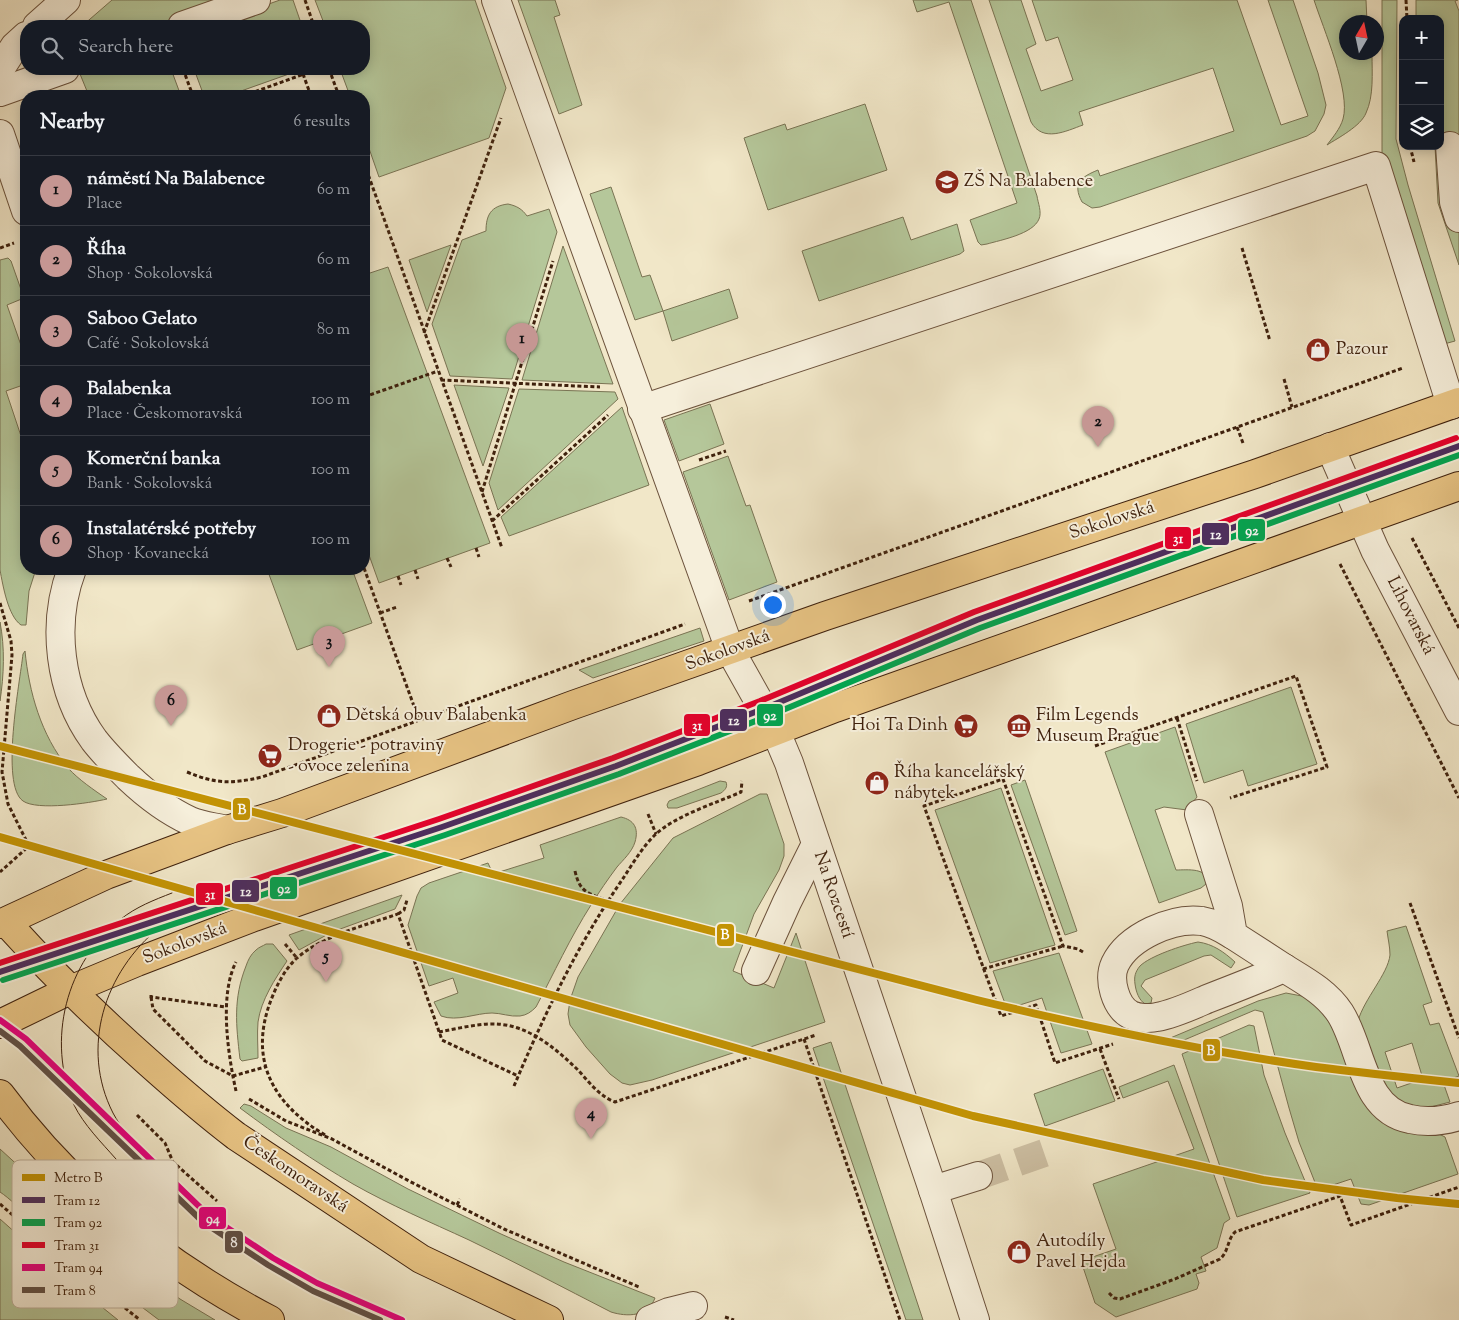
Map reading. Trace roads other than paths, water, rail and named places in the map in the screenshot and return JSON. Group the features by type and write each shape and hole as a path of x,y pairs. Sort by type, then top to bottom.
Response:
{"main road":[{"name":"Sokolovská","path":"2,920 106,875 227,830 282,813 573,705 825,616 1255,474 1455,404"},
{"name":"Sokolovská","path":"0,1024 70,990 254,917 698,761 853,702 1459,486"},
{"name":"Českomoravská","path":"2,920 101,1020 212,1118 421,1259 549,1320"},
{"path":"0,1094 55,1160"},
{"path":"178,1264 247,1308 270,1320"}],"street":[{"path":"44,20 66,0"},
{"path":"199,20 256,0"},
{"name":"Na Rozcestí","path":"496,0 730,650 776,732 789,763 934,1190 975,1320"},
{"path":"0,69 20,41"},
{"path":"0,92 49,75"},
{"path":"0,134 20,193"},
{"path":"1450,146 1454,202 1459,218"},
{"path":"639,399 1231,214 1376,166 1436,356 1455,404"},
{"name":"Lihovarská","path":"1330,447 1362,521 1459,711"},
{"path":"70,575 61,610 60,637 63,666 69,691 93,738 122,771 146,794 165,808 191,821 227,830"},
{"path":"1202,811 1228,906 1233,935"},
{"path":"756,971 816,844"},
{"path":"1284,968 1176,1012 1157,1017 1143,1018 1131,1014 1121,1006 1115,993 1113,981 1113,971 1120,955 1133,942 1163,926 1190,921 1202,921 1215,925 1233,935 1284,968 1327,997 1340,1014 1370,1086 1380,1102 1391,1112 1404,1118 1421,1121 1447,1120 1459,1116"},
{"path":"934,1190 978,1176"},
{"path":"650,1320 669,1312 695,1307"}],"tunnel":[{"path":"978,1176 1053,1150"}],"tram line":[{"name":"31","path":"0,963 439,819 613,758 760,701 974,612 1456,438"},
{"name":"12","path":"0,972 442,827 616,766 763,709 977,620 1459,446"},
{"name":"92","path":"3,980 445,835 619,774 766,717 980,628 1459,455"},
{"path":"116,1159 93,1133 74,1105 66,1080 62,1055 62,1029 66,1004 75,980 87,957 102,937 121,919 133,911 172,893"},
{"path":"143,1153 116,1118 103,1088 99,1063 99,1037 103,1012 112,988 124,966 141,945 164,924 200,906"},
{"name":"94","path":"0,1020 26,1039 151,1160"},
{"name":"8","path":"0,1031 20,1046 139,1160"},
{"name":"94","path":"178,1186 208,1215 273,1258 317,1283 402,1320"},
{"name":"8","path":"178,1198 203,1222 268,1265 313,1291 380,1320"}],"metro line":[{"name":"B","path":"0,746 1019,1010 1145,1038 1230,1054 1316,1067 1459,1083"},
{"name":"B","path":"0,837 973,1116 1263,1180 1397,1198 1459,1204"}],"place":[{"name":"ZŠ Na Balabence","path":"947,182"},
{"name":"Pazour","path":"1318,350"},
{"name":"náměstí Na Balabence","path":"522,364"},
{"name":"Říha","path":"1098,447"},
{"name":"Saboo Gelato","path":"329,667"},
{"name":"Dětská obuv Balabenka","path":"329,716"},
{"name":"Instalatérské potřeby","path":"171,726"},
{"name":"Hoi Ta Dinh","path":"966,726"},
{"name":"Film Legends Museum Prague","path":"1019,726"},
{"name":"Drogerie - potraviny - ovoce zelenina","path":"270,756"},
{"name":"Říha kancelářský nábytek","path":"877,783"},
{"name":"Komerční banka","path":"326,982"},
{"name":"Balabenka","path":"591,1139"},
{"name":"Autodíly Pavel Hejda","path":"1019,1252"}]}
